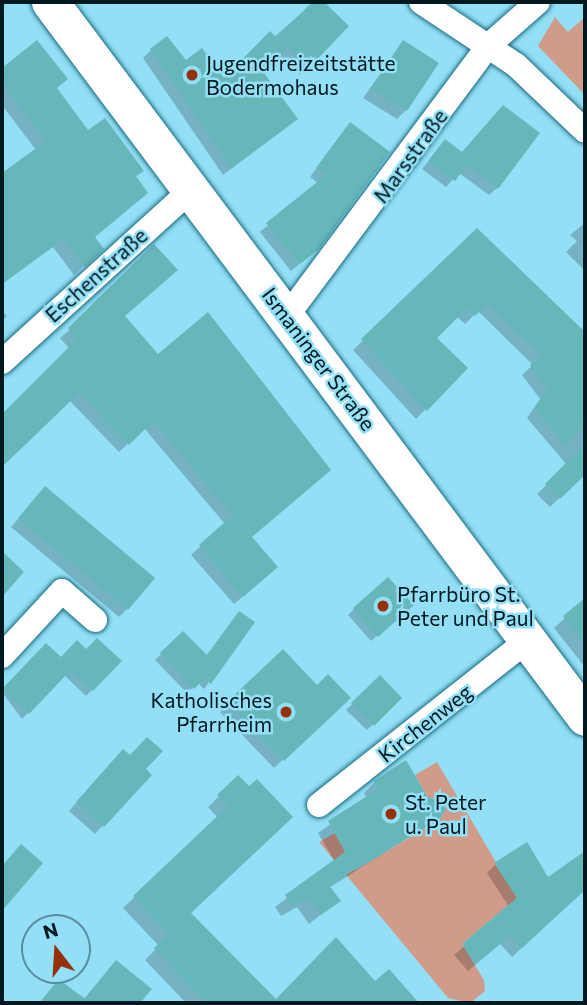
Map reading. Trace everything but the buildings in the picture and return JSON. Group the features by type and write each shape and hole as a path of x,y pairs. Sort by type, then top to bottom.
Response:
{"main road":[{"name":"Ismaninger Straße","path":"50,2 529,639 585,718"}],"street":[{"path":"421,2 489,45 585,131"},
{"name":"Marsstraße","path":"287,316 489,45 538,2"},
{"name":"Eschenstraße","path":"2,362 192,189"},
{"path":"2,656 62,591 95,620"},
{"name":"Kirchenweg","path":"319,805 529,639"}],"shaded area":[{"path":"555,17 568,32 585,17 585,95 538,46"},
{"path":"437,762 517,898 462,944 484,980 485,991 470,1003 448,998 319,842 335,833 356,870 440,819 446,808 439,799 428,798 415,775"}],"place":[{"name":"Jugendfreizeitstätte Bodermohaus","path":"192,75"},
{"name":"Pfarrbüro St. Peter und Paul","path":"383,606"},
{"name":"Katholisches Pfarrheim","path":"286,712"},
{"name":"St. Peter u. Paul","path":"391,814"}]}
